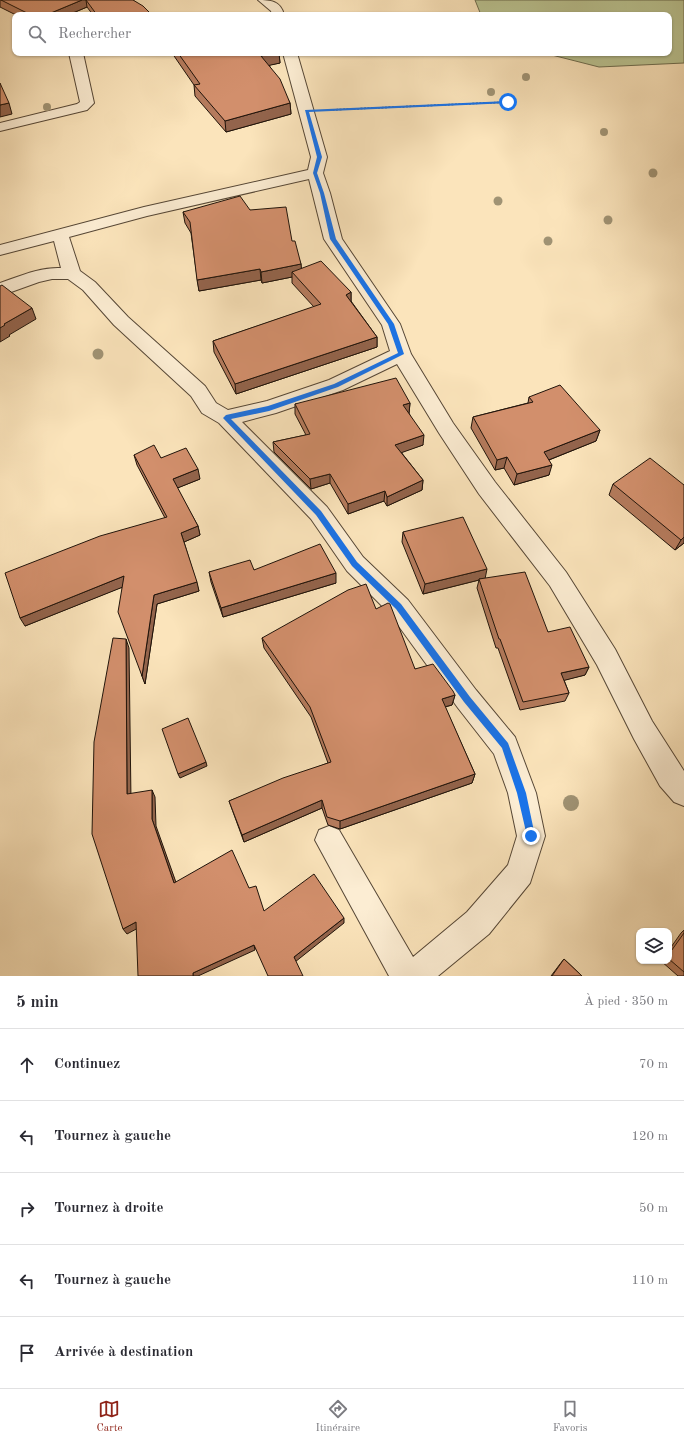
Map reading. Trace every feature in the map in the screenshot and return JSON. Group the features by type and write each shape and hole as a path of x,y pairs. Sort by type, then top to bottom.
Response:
{"street":[{"path":"264,0 277,10 277,12"},
{"path":"0,127 82,107 87,103 77,56"},
{"path":"291,56 320,157 315,173 322,193 333,239 391,324 401,354 446,428 487,488 558,579 606,657 643,730 666,770 684,792"},
{"path":"0,250 144,212 315,173"},
{"path":"60,234 72,274"},
{"path":"0,290 34,277 52,273 72,274 89,286 121,321 198,391 209,408 226,418 319,513 355,564 399,606 467,699 505,746 522,793 531,836 520,873 478,924 414,976"},
{"path":"226,418 269,408 336,385 401,354"},
{"path":"329,840 406,976"}],"path":[{"path":"307,111 508,102"}],"green space":[{"path":"475,0 684,0 684,63 599,67 556,56 672,56 672,12 480,12"}],"building":[{"path":"1,0 82,0 53,12 25,12"},
{"path":"86,0 133,0 149,12 95,12"},
{"path":"180,56 261,56 280,79 290,103 225,121 194,85 200,84"},
{"path":"0,83 9,103 0,105"},
{"path":"240,196 250,210 286,207 292,241 295,241 301,264 261,272 260,269 197,280 190,222 183,212"},
{"path":"321,261 351,292 346,295 377,337 235,384 213,341 321,304 292,272"},
{"path":"2,285 32,308 4,324 5,325 0,328 0,286"},
{"path":"396,378 410,403 403,405 424,435 395,445 423,480 387,497 385,491 348,504 330,474 310,479 273,442 310,434 295,404"},
{"path":"560,385 600,430 544,452 552,465 517,474 507,457 497,460 473,417 533,402 529,397"},
{"path":"154,445 161,458 186,448 198,469 173,479 198,526 181,533 197,582 154,595 142,676 118,612 124,576 20,618 5,573 100,536 167,517 134,455"},
{"path":"650,458 684,485 684,537 681,540 613,484"},
{"path":"463,517 487,569 425,584 403,532"},
{"path":"320,544 336,573 221,608 209,572 250,560 254,570"},
{"path":"525,572 548,632 570,627 589,667 561,673 569,693 523,702 499,639 479,579"},
{"path":"366,584 376,609 388,603 390,604 415,669 433,664 453,691 455,695 442,699 475,774 340,821 327,817 322,800 242,835 229,801 283,778 331,762 310,707 262,638 348,590"},
{"path":"113,638 126,639 127,794 152,790 152,819 174,883 232,850 249,888 256,886 264,911 314,874 344,918 294,957 303,976 268,976 254,945 193,973 193,976 138,976 136,922 123,929 92,834 94,742"},
{"path":"188,718 206,762 178,774 162,729"},
{"path":"684,933 684,972 672,962 672,950"},
{"path":"564,959 582,976 552,976"}],"route":[{"path":"508,102 307,111 320,157 315,173 322,193 333,239 391,324 401,354 336,385 269,408 226,418 319,513 355,564 399,606 467,699 505,746 522,793 531,836"}]}
